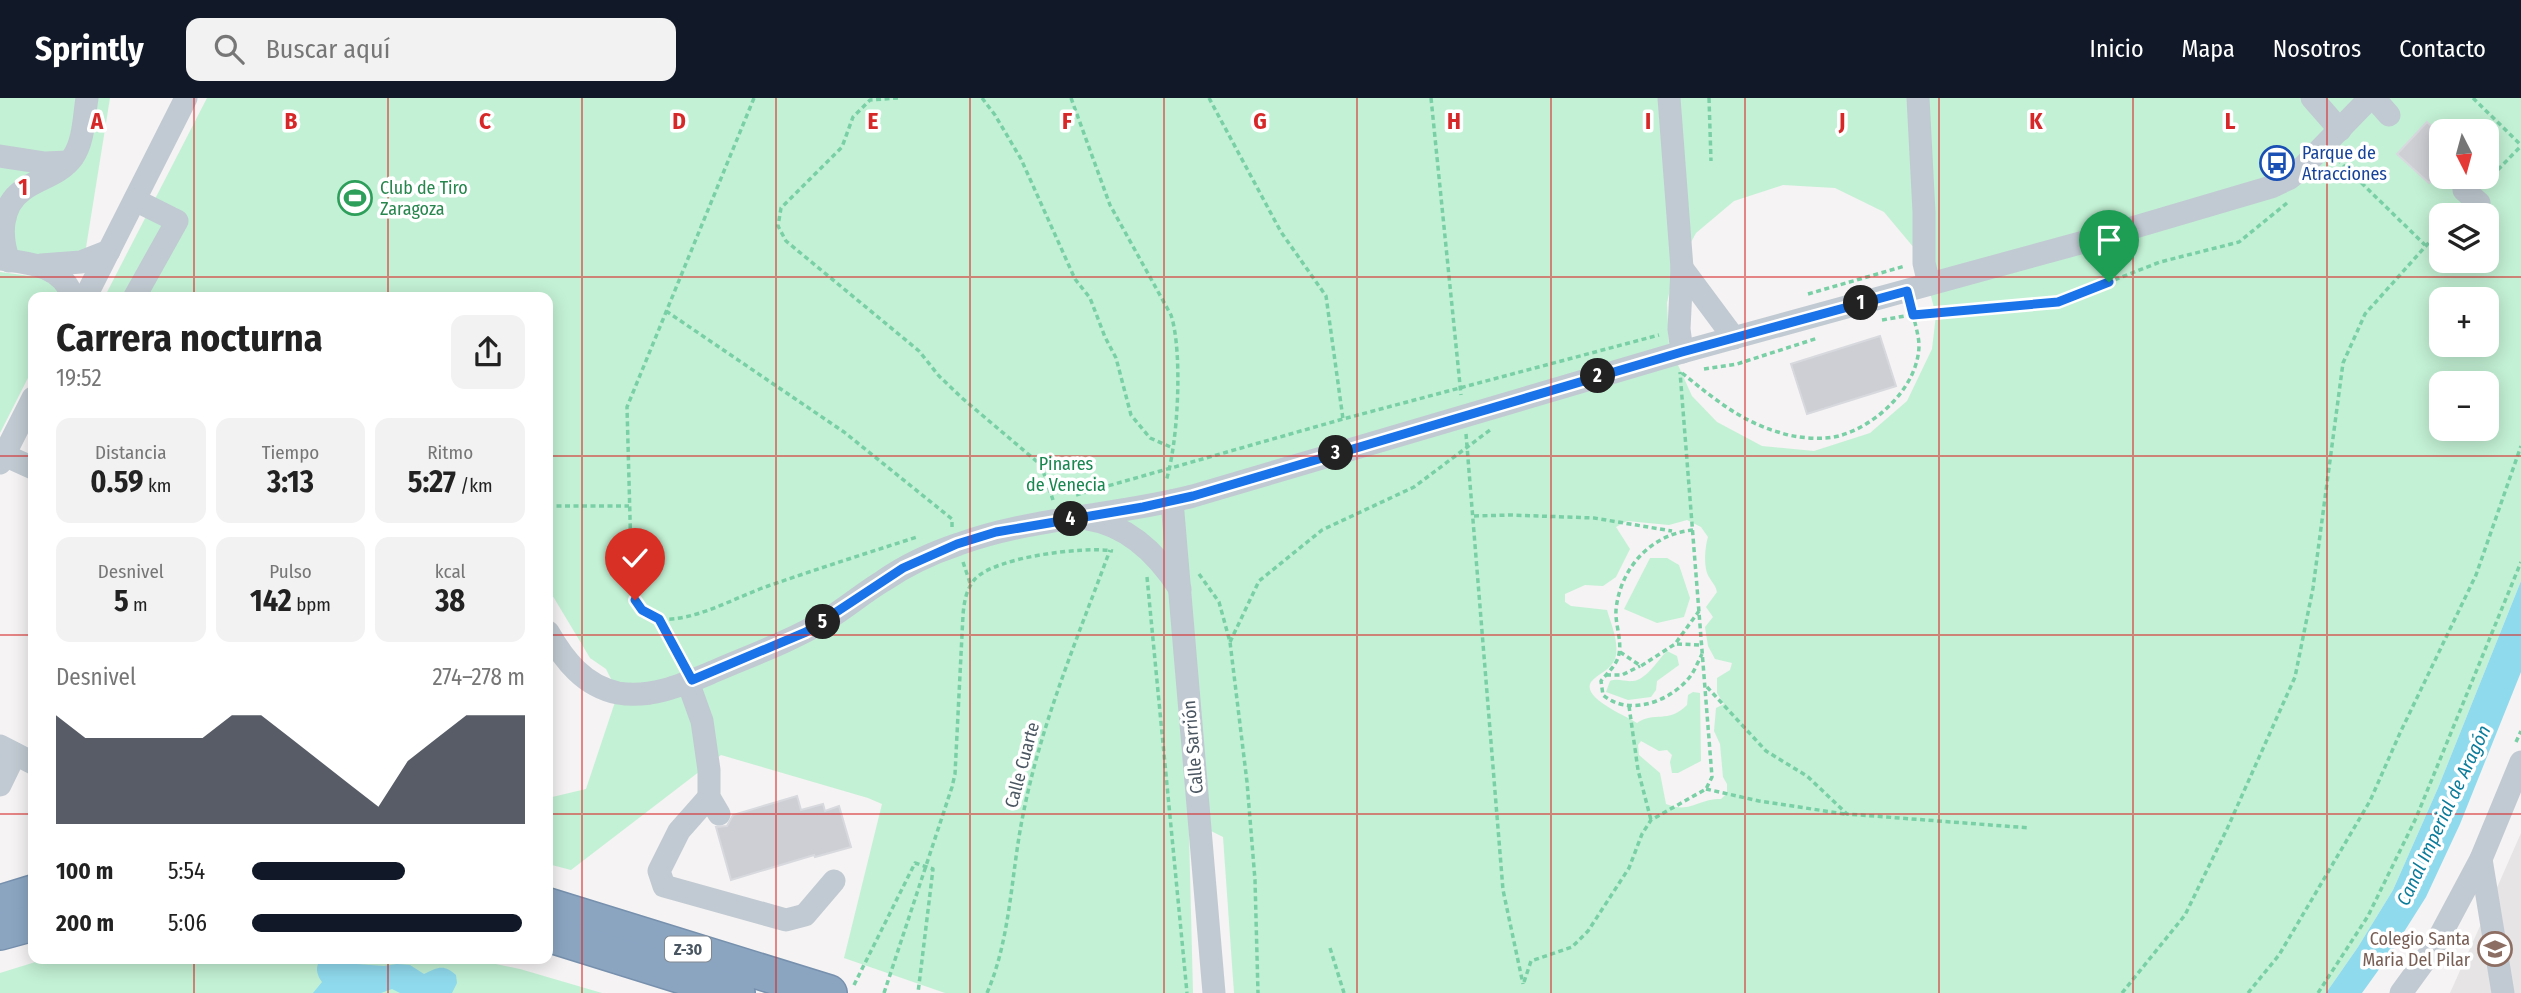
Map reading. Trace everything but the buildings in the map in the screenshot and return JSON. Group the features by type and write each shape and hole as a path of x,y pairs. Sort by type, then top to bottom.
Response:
{"highway":[{"path":"0,932 20,902"},
{"name":"Z-30","path":"553,908 829,993"},
{"name":"Z-30","path":"553,936 737,993"}],"street":[{"path":"87,98 79,142 68,162 51,176 25,188 8,209 3,230 5,260 37,265 81,262 109,251"},
{"path":"88,292 186,98"},
{"path":"1669,98 1682,268 1683,356"},
{"path":"1918,98 1924,212 1920,279"},
{"path":"2312,98 2340,130"},
{"path":"553,640 576,671 605,689 618,693 654,692 690,681 806,632 903,568 957,544 996,532 1165,502 1683,356 1920,279 2271,187 2290,178 2367,104"},
{"path":"0,156 45,163 68,162"},
{"path":"135,200 177,222 137,292"},
{"path":"37,265 60,275 70,292"},
{"path":"1682,268 1734,338"},
{"path":"28,408 2,459 28,467"},
{"name":"Calle Sarrión","path":"1165,502 1176,541 1214,993"},
{"path":"1077,518 1095,520 1121,530 1162,564 1180,590"},
{"path":"690,681 702,720 714,805 679,831 659,871 664,886 786,920 805,915 834,881"},
{"path":"0,785 23,756"},
{"path":"2401,993 2433,949 2481,859 2521,762"},
{"path":"2481,859 2503,993"}],"path":[{"path":"690,681 659,619 642,610 632,591 627,407 754,98"},
{"path":"898,98 870,100 853,117 842,147 781,208 778,226 786,241 919,351 939,376 962,398 1041,466 1054,502"},
{"path":"982,98 995,114 1021,159 1074,279 1090,298 1116,358 1131,415 1150,438 1172,448"},
{"path":"1071,98 1110,205 1171,315 1177,334 1178,361 1172,448 1165,502"},
{"path":"1209,98 1281,232 1326,296 1343,419"},
{"path":"1431,98 1468,448 1503,890 1523,984 1531,961 1572,947 1588,931 1629,868 1642,834 1651,820 1706,789 1712,777 1683,356"},
{"path":"1709,98 1711,162"},
{"path":"2472,196 2521,145 2473,98"},
{"path":"2324,147 2425,245"},
{"path":"1874,321 2058,302 2160,262 2239,242 2293,198"},
{"path":"2122,993 2185,915 2295,677 2313,587 2343,363 2365,314 2429,241"},
{"path":"1683,356 1730,411 1756,424 1780,433 1813,438 1840,436 1860,428 1898,397 1914,369 1919,346 1913,315 1920,279 1915,264 1798,297"},
{"path":"666,311 844,432 952,519 971,586"},
{"path":"1703,369 1737,364 1824,336"},
{"path":"1170,467 1460,387 1683,356"},
{"path":"1230,642 1259,581 1322,530 1414,488 1497,425"},
{"path":"2248,993 2279,955 2370,801 2476,575 2521,446"},
{"path":"553,506 629,506"},
{"path":"1473,516 1594,518 1674,532 1693,530"},
{"path":"1674,532 1650,546 1639,557 1626,574 1619,590 1616,613 1620,652 1616,664 1601,681 1604,695 1612,703 1629,706 1657,701 1691,676 1703,652"},
{"path":"1176,541 1219,602 1230,642 1247,782 1255,880 1258,993"},
{"path":"884,993 955,774 964,602 971,586 982,573 1033,557 1084,548 1150,553 1147,588 1187,993"},
{"name":"Calle Cuarte","path":"987,993 995,975 1009,908 1023,815 1034,767 1052,707 1110,550"},
{"path":"2318,993 2368,916 2416,818 2521,562"},
{"path":"1606,675 1622,675 1675,644 1700,611"},
{"path":"1675,644 1689,642 1702,645"},
{"path":"1620,652 1641,666"},
{"path":"1706,686 1766,751 1807,776 1847,814"},
{"path":"1629,706 1638,770 1651,820"},
{"path":"1706,789 1759,801 1847,814 2030,828"},
{"path":"849,993 915,863 933,869 918,993"},
{"path":"1330,948 1344,993"}],"shaded area":[{"name":"Colegio Santa Maria Del Pilar","path":"2521,833 2521,993 2450,993 2489,906"}],"green space":[{"path":"0,98 110,98 84,260 0,250"},
{"name":"Pinares de Venecia","path":"207,98 2521,98 2521,581 2438,788 2393,890 2326,993 1234,993 1223,837 1203,827 1189,834 1193,993 945,993 844,958 882,804 868,798 721,755 571,870 553,865 553,797 586,789 618,693 606,669 590,658 553,596 553,292 107,292","holes":["1783,185 1835,188 1884,212 1920,255 1936,315 1932,349 1907,401 1870,433 1814,451 1762,446 1717,422 1692,396 1669,345 1667,303 1673,275 1696,233 1734,201","1687,520 1701,527 1708,537 1706,568 1717,592 1706,607 1713,617 1705,627 1708,646 1715,659 1732,663 1730,670 1717,678 1717,693 1724,704 1716,708 1714,731 1720,744 1727,793 1721,799 1688,807 1675,807 1666,804 1660,773 1639,755 1638,745 1641,741 1659,751 1667,750 1672,755 1672,773 1678,773 1701,761 1700,693 1693,692 1688,695 1687,705 1674,714 1637,723 1599,700 1590,688 1591,682 1610,667 1616,653 1607,610 1571,606 1565,602 1565,594 1585,585 1603,586 1616,577 1630,549 1616,527 1627,521 1669,525"]},
{"path":"0,272 46,278 55,283 60,292 28,292 28,378 0,433"},
{"path":"1650,558 1667,558 1679,565 1690,598 1684,617 1657,623 1624,609"},
{"path":"1667,651 1677,656 1679,665 1657,681 1656,690 1651,697 1628,700 1606,692 1610,681 1633,681 1642,678"},
{"path":"29,964 496,964 602,993 0,993 0,973"}],"water":[{"name":"Canal Imperial de Aragón","path":"2521,581 2521,672 2460,824 2426,897 2362,993 2326,993 2393,890 2438,788"},
{"path":"318,964 410,965 424,974 444,968 456,975 457,983 452,993 400,993 392,989 381,993 313,993 322,982 317,970"}],"place":[{"name":"Parque de Atracciones","path":"2277,163"},
{"name":"Club de Tiro Zaragoza","path":"355,198"},
{"name":"Colegio Santa Maria Del Pilar","path":"2495,949"}],"route":[{"path":"635,600 642,610 659,619 692,680 806,632 903,568 928,555 976,537 1193,496 1682,352 1907,291 1913,315 1933,311 2058,302 2109,282"}]}
